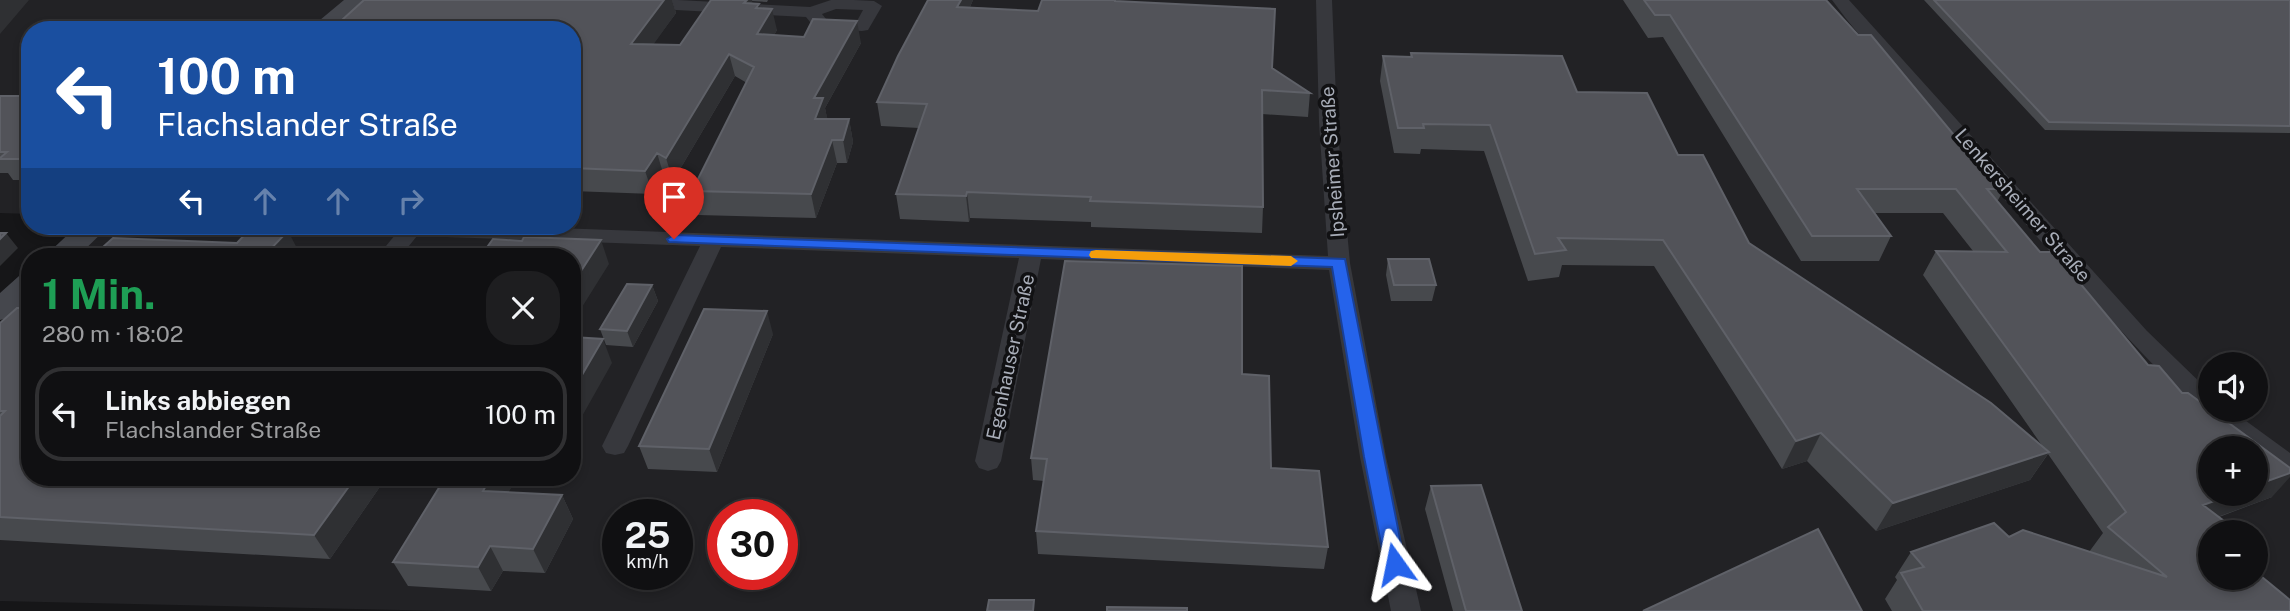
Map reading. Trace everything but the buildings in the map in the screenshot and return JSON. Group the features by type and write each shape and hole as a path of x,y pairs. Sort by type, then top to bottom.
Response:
{"main road":[{"path":"331,21 358,0"},
{"path":"69,248 84,235"},
{"path":"0,310 21,291"}],"street":[{"path":"583,0 811,12"},
{"name":"Ipsheimer Straße","path":"1324,0 1328,122 1339,262 1373,457 1406,611"},
{"name":"Lenkersheimer Straße","path":"1840,0 2139,337 2198,394"},
{"path":"562,235 1339,262"},
{"path":"615,446 713,240"},
{"name":"Egenhauser Straße","path":"988,461 1031,253"},
{"path":"2230,422 2290,467"}],"shaded area":[{"path":"0,0 2290,0 2290,611 445,611 0,601 0,323 21,303 21,486 581,486 581,248 81,248 95,235 581,235 581,21 21,21 21,214 0,213"}],"slow traffic":[{"path":"1096,255 1291,261"}],"route":[{"path":"674,239 1339,262 1373,457 1395,564"}]}
